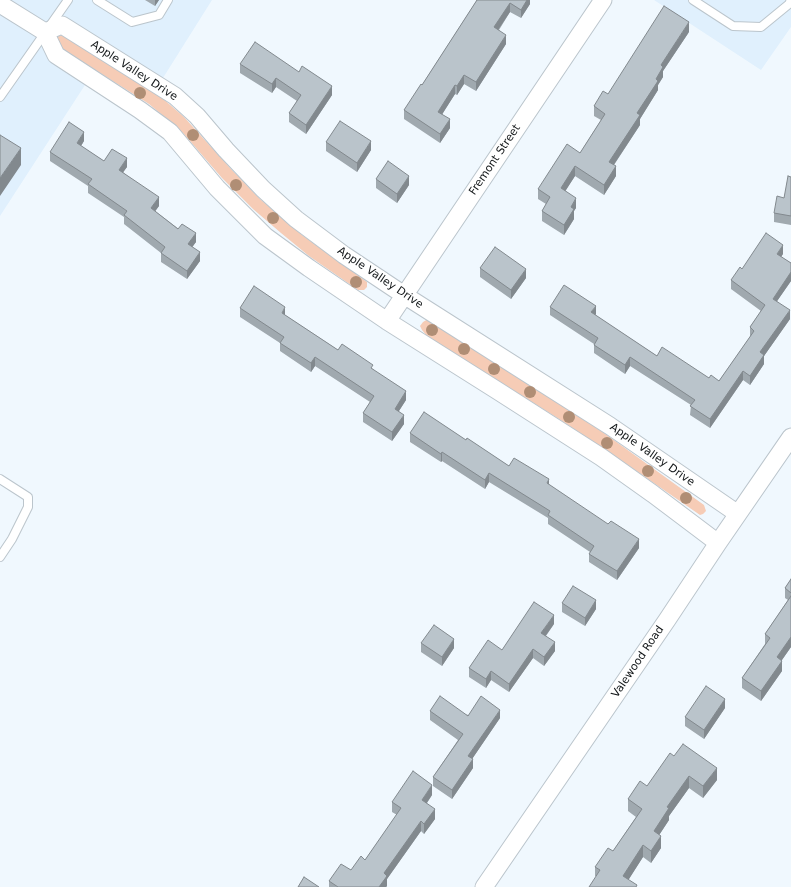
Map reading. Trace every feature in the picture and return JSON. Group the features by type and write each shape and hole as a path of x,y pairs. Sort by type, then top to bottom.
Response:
{"street":[{"name":"Fremont Street","path":"387,321 603,0"},
{"path":"0,4 45,32 56,55 140,110 170,132 217,188 265,236 387,321 601,458 718,543"},
{"name":"Apple Valley Drive","path":"45,32 62,25 175,96 197,116 262,189 296,220 344,256 610,426 738,514"},
{"name":"Valewood Road","path":"484,887 791,437"}],"lane":[{"path":"0,97 68,0"},
{"path":"97,0 132,22 159,15 168,0"},
{"path":"693,0 733,26 761,27 789,4 791,0"},
{"path":"0,479 28,497 28,507 12,539 0,557"}],"shaded area":[{"path":"0,0 212,0 151,97 98,65 0,216"},
{"path":"654,0 791,0 791,27 761,70"},
{"path":"63,35 161,97 184,117 260,199 302,235 367,282 367,287 364,290 358,290 309,256 281,233 253,209 222,178 183,133 167,119 149,104 56,45 56,37"},
{"path":"428,319 604,433 704,505 706,511 700,515 559,419 427,336 420,326"}],"building":[{"path":"477,0 527,0 521,10 510,3 494,27 506,35 476,82 464,75 457,86 455,85 438,112 450,119 440,134 404,110"},
{"path":"664,6 689,22 661,65 663,67 656,79 658,81 637,113 640,115 609,162 616,166 604,185 575,166 561,188 576,198 571,207 574,209 564,225 542,211 550,197 538,189 567,144 580,153 605,114 594,106 603,91 608,94"},
{"path":"255,42 299,72 302,66 332,86 306,125 289,113 301,95 276,78 272,84 240,64"},
{"path":"340,121 371,141 357,163 326,142"},
{"path":"69,122 84,132 77,143 104,161 112,149 127,158 119,170 159,197 151,208 178,229 182,224 196,233 188,244 200,252 187,271 161,253 165,247 124,215 127,211 88,184 92,179 50,152"},
{"path":"0,135 21,148 0,178"},
{"path":"388,161 409,176 397,194 376,179"},
{"path":"788,176 791,177 791,216 774,213 777,196 784,198"},
{"path":"766,233 783,245 777,254 791,263 791,272 773,299 790,310 760,352 764,355 750,376 743,371 710,419 690,406 695,400 630,357 625,365 594,345 598,338 550,307 564,285 596,306 591,312 657,356 662,347 709,378 711,375 719,381 754,331 750,327 765,305 731,280 740,267 742,269"},
{"path":"495,247 526,269 511,290 480,268"},
{"path":"254,286 285,307 282,313 338,350 342,344 373,365 371,368 406,391 395,409 404,415 392,432 363,413 374,396 315,357 311,363 280,343 284,337 240,308"},
{"path":"424,412 509,466 514,458 549,479 547,483 608,524 611,521 639,539 617,571 589,554 594,546 548,515 550,511 489,473 485,480 442,452 441,454 410,433"},
{"path":"791,579 791,593 785,588"},
{"path":"573,586 596,600 585,618 562,603"},
{"path":"791,596 791,637 777,657 782,661 761,691 742,678 770,638 765,634"},
{"path":"534,602 554,615 541,633 555,642 544,657 533,649 509,684 491,671 486,679 469,668 488,640 502,650"},
{"path":"434,625 454,639 442,657 421,643"},
{"path":"706,686 725,699 704,730 685,717"},
{"path":"440,696 468,716 481,696 500,710 468,756 473,759 452,790 433,777 463,734 430,711"},
{"path":"683,744 717,768 703,786 689,776 667,807 669,808 654,831 661,836 651,851 643,845 623,876 637,885 636,887 589,887 600,870 595,867 608,848 613,851 642,809 628,799 640,781 647,786 670,753 674,756"},
{"path":"413,771 432,785 422,800 435,809 424,824 421,821 384,873 387,876 379,887 338,887 329,881 341,864 351,870 361,856 365,860 401,808 392,802"},
{"path":"304,877 319,887 298,887"}]}
